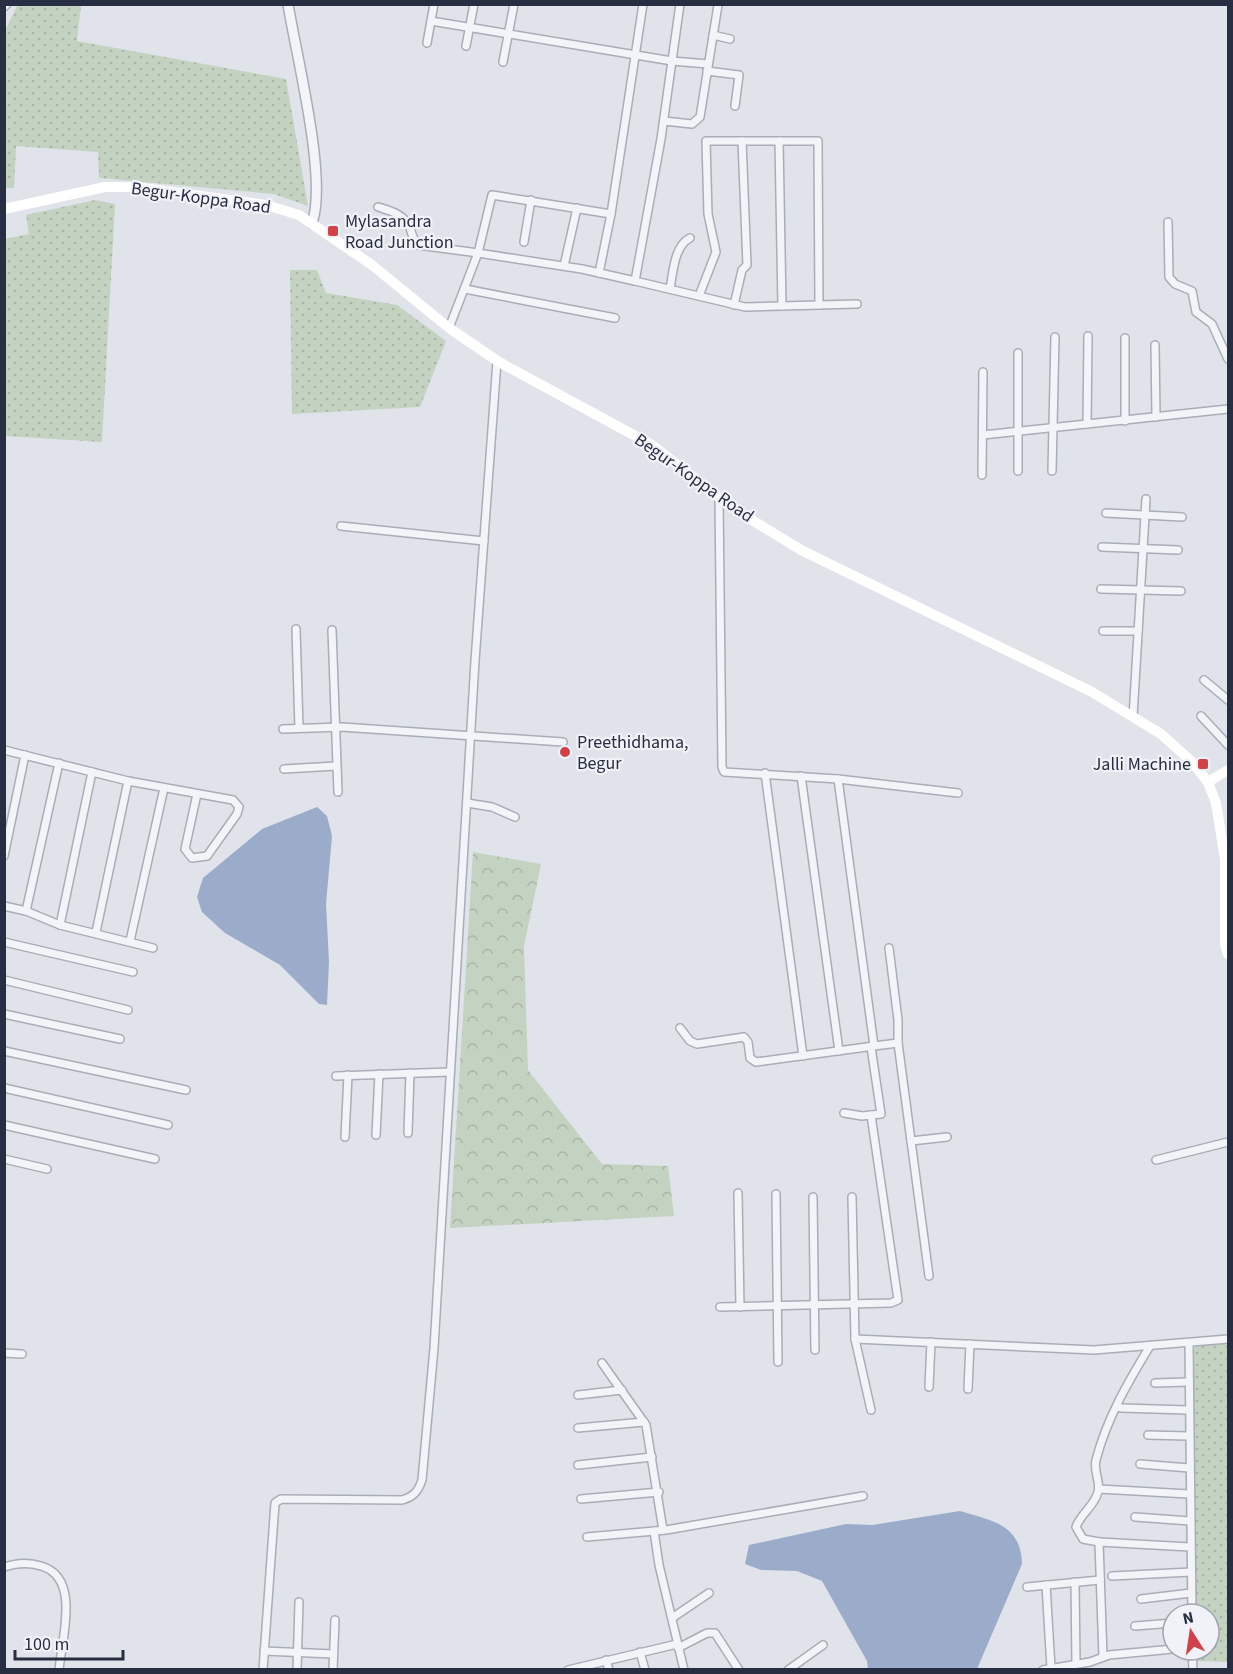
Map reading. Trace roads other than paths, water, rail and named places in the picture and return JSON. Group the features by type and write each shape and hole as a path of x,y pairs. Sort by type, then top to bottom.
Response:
{"main road":[{"name":"Begur-Koppa Road","path":"4,209 105,187 136,187 266,205 300,215 372,265 449,328 497,361 652,445 719,498 801,550 1092,692 1178,747 1208,782 1222,829 1225,859 1225,944 1228,954"},
{"path":"1208,782 1228,770"}],"street":[{"path":"288,4 310,130 318,207 312,223"},
{"path":"427,43 434,4"},
{"path":"466,46 474,4"},
{"path":"503,62 514,4"},
{"path":"599,273 611,214 643,4"},
{"path":"634,281 664,121 680,4"},
{"path":"664,121 687,124 697,122 718,5"},
{"path":"431,21 707,67 739,75 735,106"},
{"path":"713,35 730,39"},
{"path":"699,296 716,252 708,214 706,141 818,141 819,305"},
{"path":"734,304 742,270 747,265 742,141"},
{"path":"779,141 782,306"},
{"path":"449,328 478,254 492,195 611,214"},
{"path":"524,242 531,200"},
{"path":"378,207 396,212 404,218 412,239 418,245 564,266 745,307 857,304"},
{"path":"564,266 577,208"},
{"path":"1168,222 1169,277 1175,284 1192,291 1196,312 1212,324 1228,359"},
{"path":"670,289 679,250 684,240 690,238"},
{"path":"465,289 615,318"},
{"path":"1052,471 1055,336"},
{"path":"1087,424 1088,336"},
{"path":"1125,338 1125,421"},
{"path":"1155,345 1156,417"},
{"path":"1018,353 1018,471"},
{"path":"263,1670 277,1501 402,1500 411,1497 419,1490 422,1480 433,1359 449,1072 497,361"},
{"path":"982,475 983,372"},
{"path":"983,435 1228,410"},
{"path":"719,498 722,767 726,774 765,773 958,793"},
{"path":"1133,717 1146,500"},
{"path":"1106,513 1182,517"},
{"path":"341,526 484,541"},
{"path":"1102,547 1178,550"},
{"path":"1101,589 1181,591"},
{"path":"296,630 299,728"},
{"path":"332,630 338,792"},
{"path":"1103,631 1138,631"},
{"path":"1203,680 1228,700"},
{"path":"1201,716 1228,745"},
{"path":"283,729 335,727 563,742"},
{"path":"4,750 164,788 233,800 239,807 237,814 207,856 200,859 192,858 184,849 197,794"},
{"path":"4,856 25,755"},
{"path":"26,911 59,763"},
{"path":"285,769 336,766"},
{"path":"60,925 92,772"},
{"path":"765,773 803,1056"},
{"path":"801,776 839,1051"},
{"path":"838,779 881,1114 844,1113"},
{"path":"96,932 128,780"},
{"path":"130,941 164,788"},
{"path":"467,804 492,807 515,817"},
{"path":"4,906 26,911 60,925 96,932 153,948"},
{"path":"4,942 133,972"},
{"path":"889,948 898,1020 898,1044 929,1276"},
{"path":"4,980 128,1010"},
{"path":"4,1014 120,1039"},
{"path":"680,1028 690,1041 697,1044 744,1037 748,1042 750,1058 756,1062 898,1044"},
{"path":"4,1051 186,1090"},
{"path":"336,1076 449,1072"},
{"path":"408,1133 410,1073"},
{"path":"376,1136 379,1074"},
{"path":"345,1137 348,1075"},
{"path":"4,1088 168,1125"},
{"path":"720,1307 891,1303 898,1299 871,1115"},
{"path":"4,1125 155,1159"},
{"path":"911,1141 947,1137"},
{"path":"1156,1160 1228,1142"},
{"path":"4,1159 47,1169"},
{"path":"738,1193 740,1307"},
{"path":"776,1194 778,1362"},
{"path":"813,1197 815,1350"},
{"path":"852,1197 855,1339 871,1410"},
{"path":"855,1339 1094,1350 1228,1339"},
{"path":"929,1388 931,1342"},
{"path":"1189,1343 1188,1436 1191,1602"},
{"path":"968,1389 970,1344"},
{"path":"1150,1346 1120,1396 1101,1441 1095,1464 1099,1489 1094,1504 1079,1517 1076,1527 1083,1539 1100,1542 1190,1546"},
{"path":"4,1353 22,1354"},
{"path":"602,1363 644,1422 659,1492 663,1530"},
{"path":"1155,1383 1188,1382"},
{"path":"578,1395 622,1390"},
{"path":"1121,1408 1188,1410"},
{"path":"578,1428 644,1422"},
{"path":"1148,1435 1188,1436"},
{"path":"579,1465 652,1457"},
{"path":"1140,1464 1189,1468"},
{"path":"1099,1489 1189,1494"},
{"path":"581,1499 659,1492"},
{"path":"587,1538 663,1530 863,1496"},
{"path":"1135,1517 1190,1521"},
{"path":"654,1531 659,1565 684,1670"},
{"path":"1100,1542 1103,1657"},
{"path":"4,1567 20,1564 39,1565 53,1570 63,1581 66,1598 59,1670"},
{"path":"1112,1576 1191,1572"},
{"path":"1027,1587 1100,1580"},
{"path":"1075,1582 1076,1664"},
{"path":"1046,1585 1046,1669 1076,1664 1091,1666 1103,1657 1161,1650"},
{"path":"672,1618 709,1593"},
{"path":"1141,1599 1191,1593"},
{"path":"297,1670 299,1602"},
{"path":"333,1670 335,1620"},
{"path":"1135,1626 1161,1624"},
{"path":"572,1669 678,1646 706,1633 715,1633 740,1670"},
{"path":"788,1670 824,1645"},
{"path":"264,1651 333,1654"},
{"path":"640,1653 645,1670"},
{"path":"606,1660 609,1670"}],"water":[{"path":"317,807 327,816 332,836 326,904 329,962 327,1005 319,1004 280,965 225,933 202,912 197,897 203,878 262,829"},
{"path":"960,1511 1003,1526 1016,1540 1022,1564 977,1669 868,1669 867,1661 822,1581 797,1571 761,1570 745,1564 749,1545 846,1524 872,1525"}],"place":[{"name":"Mylasandra Road Junction","path":"333,231"},
{"name":"Preethidhama, Begur","path":"565,752"},
{"name":"Jalli Machine","path":"1203,764"}]}
